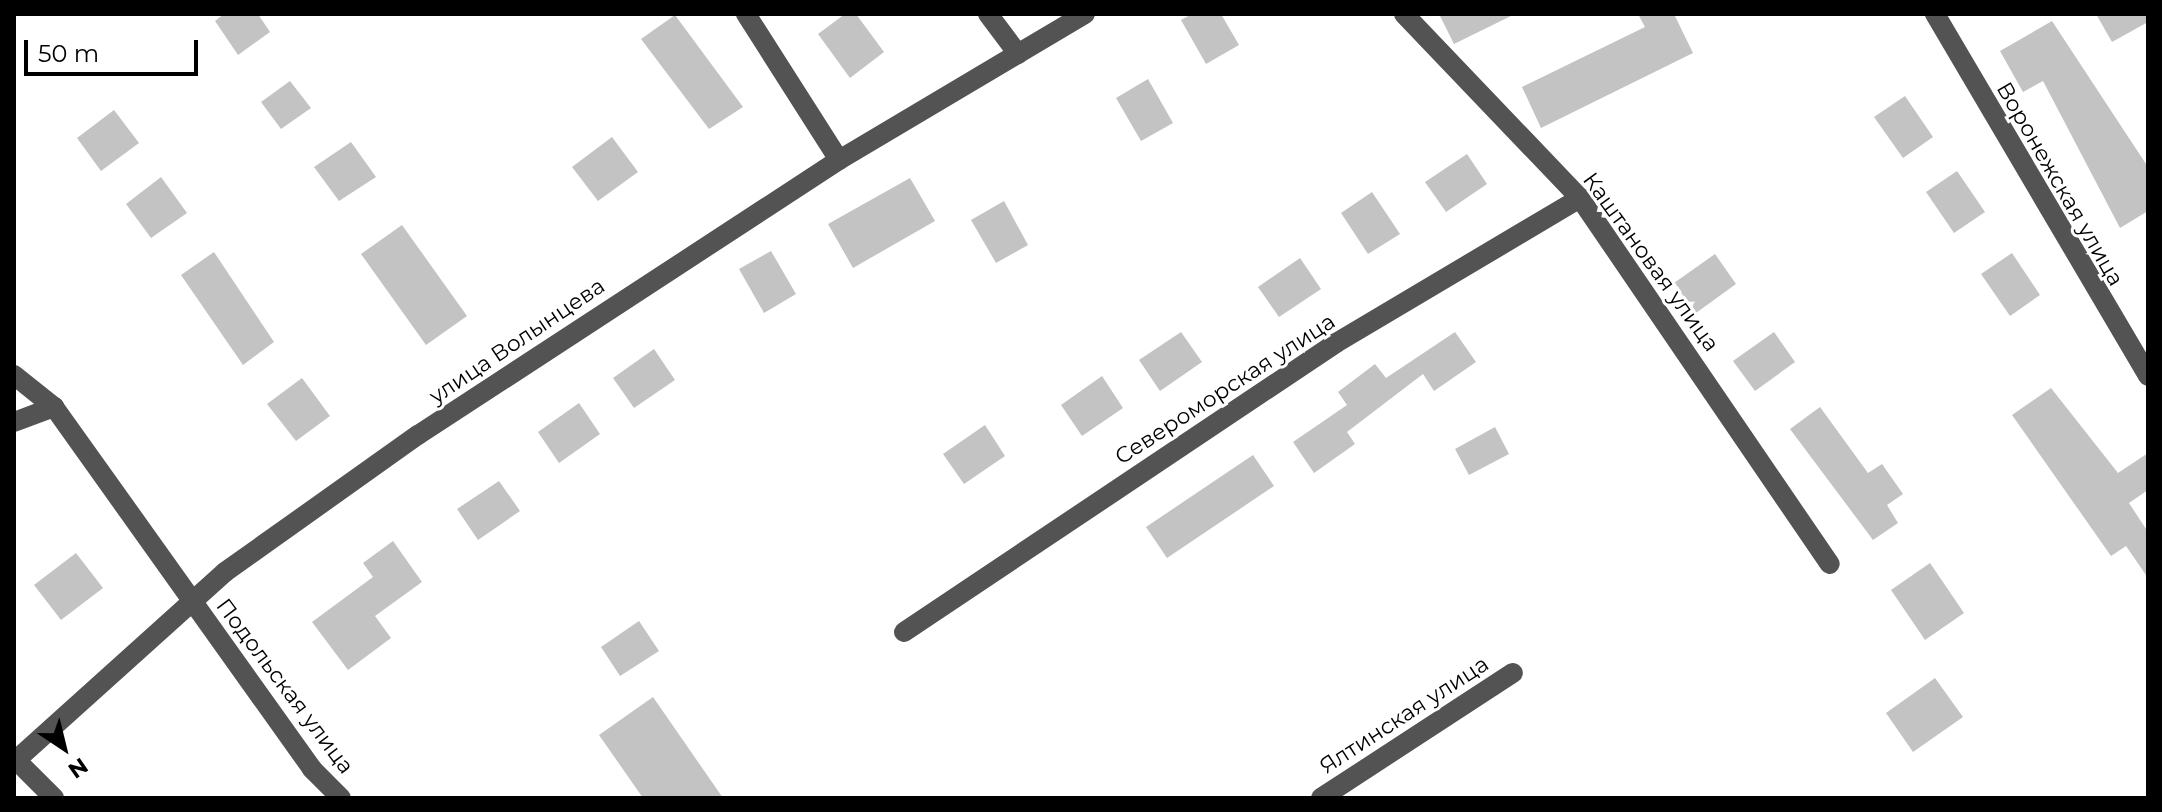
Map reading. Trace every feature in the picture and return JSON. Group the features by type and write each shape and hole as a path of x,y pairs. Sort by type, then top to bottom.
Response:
{"street":[{"path":"746,14 839,160"},
{"path":"988,14 1018,54"},
{"name":"улица Волынцева","path":"15,761 192,601 418,435 839,160 1085,14"},
{"name":"Каштановая улица","path":"1404,14 1580,198 1830,564"},
{"name":"Воронежская улица","path":"1935,14 2148,376"},
{"name":"Североморская улица","path":"904,632 1336,343 1580,198"},
{"name":"Подольская улица","path":"14,375 54,407 192,601 341,798"},
{"path":"14,422 54,407"},
{"name":"Ялтинская улица","path":"1321,798 1513,673"},
{"path":"15,761 54,798"}],"building":[{"path":"224,14 258,14 270,32 238,55 215,21"},
{"path":"845,14 856,14 884,52 850,78 818,34"},
{"path":"1192,14 1221,14 1239,45 1206,64 1181,20"},
{"path":"1439,14 1515,14 1454,44"},
{"path":"1638,14 1674,14 1693,53 1541,128 1522,87 1645,27"},
{"path":"2096,14 2148,14 2148,22 2112,42"},
{"path":"675,15 743,107 709,129 641,39"},
{"path":"2052,21 2148,167 2148,211 2120,228 2043,81 2023,92 2000,51"},
{"path":"1148,79 1173,123 1141,141 1116,98"},
{"path":"290,81 311,108 281,129 261,102"},
{"path":"1905,96 1933,137 1903,158 1874,117"},
{"path":"114,110 139,143 101,171 77,138"},
{"path":"612,137 638,172 598,201 572,167"},
{"path":"351,142 376,177 339,201 314,167"},
{"path":"1467,154 1487,184 1446,212 1425,182"},
{"path":"1957,171 1985,212 1954,233 1926,192"},
{"path":"161,177 187,213 151,238 126,204"},
{"path":"910,178 935,221 853,268 828,224"},
{"path":"1372,192 1400,234 1368,254 1341,213"},
{"path":"1004,201 1028,245 996,263 971,220"},
{"path":"402,225 467,316 426,345 361,254"},
{"path":"771,251 796,294 764,313 739,269"},
{"path":"214,252 274,342 243,365 181,275"},
{"path":"2012,253 2040,295 2010,316 1981,274"},
{"path":"1715,254 1736,284 1696,313 1674,283"},
{"path":"1300,258 1321,289 1279,317 1258,287"},
{"path":"1181,332 1202,362 1160,391 1139,360"},
{"path":"1455,332 1476,362 1434,391 1423,374 1347,432 1355,444 1314,473 1293,442 1347,405 1338,392 1375,364 1386,378"},
{"path":"1774,332 1795,362 1755,391 1733,361"},
{"path":"654,349 675,380 634,408 613,378"},
{"path":"1102,376 1123,408 1082,436 1061,405"},
{"path":"302,378 330,416 296,441 267,404"},
{"path":"2051,388 2118,473 2148,453 2148,490 2129,503 2148,532 2148,578 2126,546 2111,556 2012,415"},
{"path":"579,403 600,434 559,463 538,432"},
{"path":"1820,407 1868,473 1882,464 1903,494 1887,505 1898,523 1873,540 1790,429"},
{"path":"985,425 1005,456 964,484 943,454"},
{"path":"1495,427 1509,454 1469,475 1455,449"},
{"path":"1253,455 1274,486 1167,558 1146,527"},
{"path":"499,481 520,511 478,540 457,509"},
{"path":"393,541 422,582 375,616 391,638 348,670 312,622 373,577 363,563"},
{"path":"76,553 103,588 61,620 34,585"},
{"path":"1930,563 1964,613 1925,640 1891,590"},
{"path":"639,621 659,651 620,676 601,647"},
{"path":"1935,678 1963,717 1913,752 1886,713"},
{"path":"653,697 723,798 643,798 599,735"}]}
